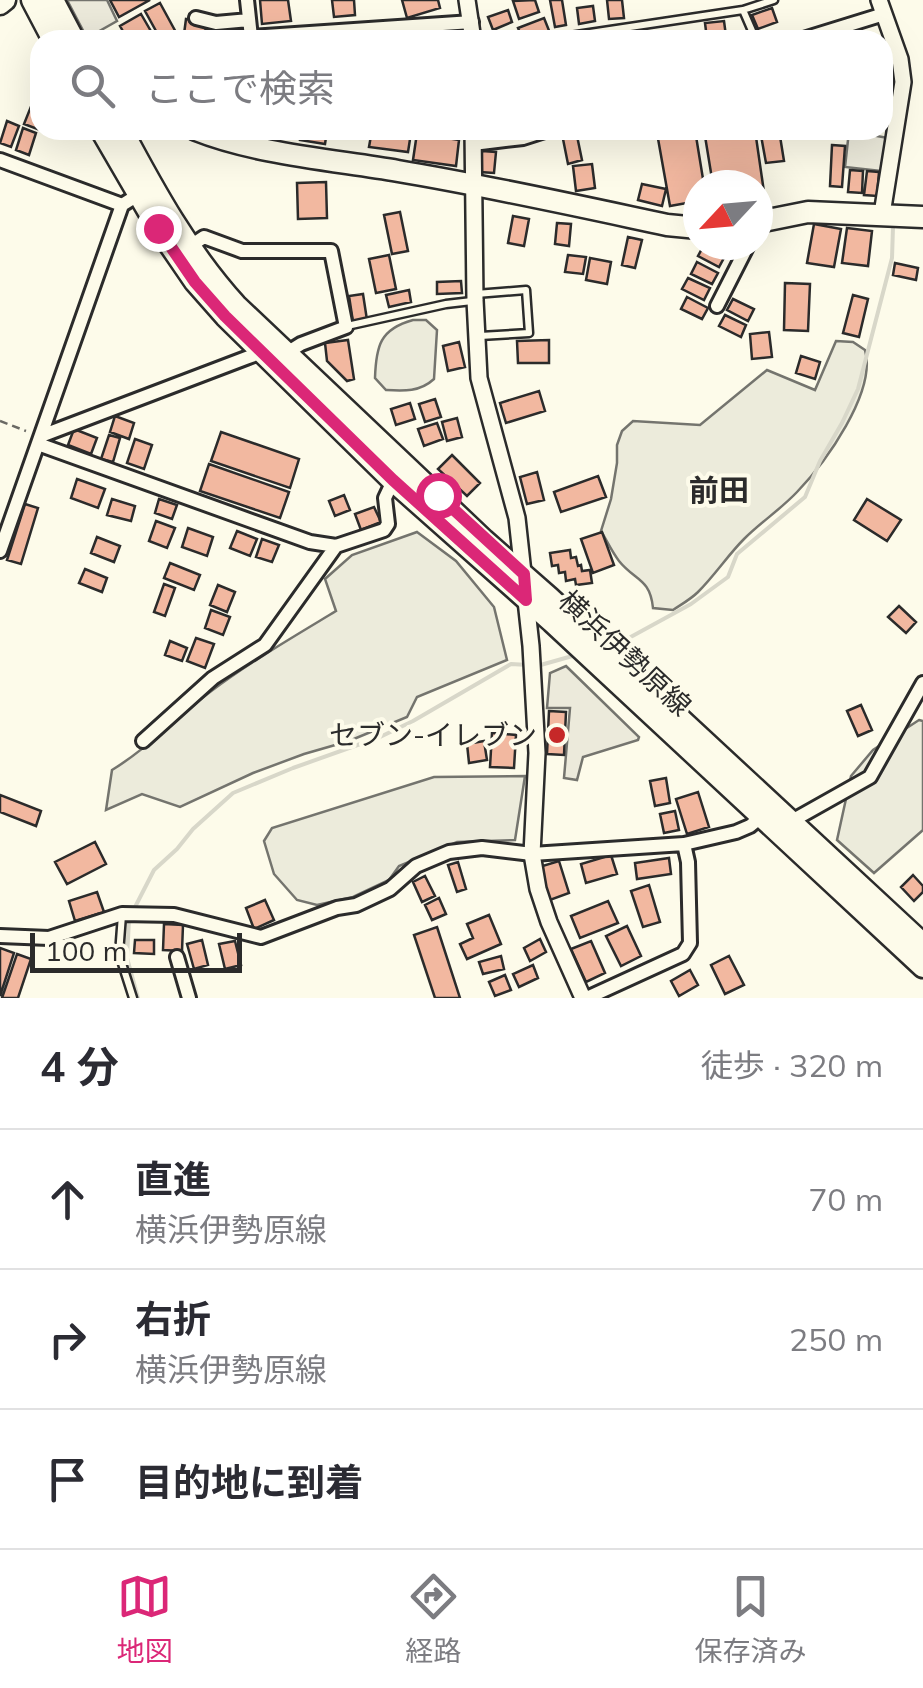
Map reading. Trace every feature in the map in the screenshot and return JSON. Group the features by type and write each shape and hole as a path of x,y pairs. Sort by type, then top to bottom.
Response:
{"main road":[{"path":"32,0 48,30"},
{"path":"53,0 69,30"},
{"name":"横浜伊勢原線","path":"119,140 130,200 158,228 195,282 225,316 393,480 923,966"},
{"name":"横浜伊勢原線","path":"122,140 189,246 236,306 923,944"},
{"path":"266,140 683,226"},
{"path":"773,219 808,212 923,217"}],"street":[{"path":"247,0 250,30"},
{"path":"467,0 472,30"},
{"path":"825,30 881,7"},
{"path":"196,18 216,23 249,20"},
{"path":"362,30 472,22"},
{"path":"882,214 903,82 893,40"},
{"path":"473,140 479,378 517,518 524,574 537,753 532,854 549,922 585,998 684,954 690,943 684,844"},
{"path":"0,160 130,200 0,551"},
{"path":"189,246 204,237 242,251 331,251 346,327 285,354"},
{"path":"716,306 740,260"},
{"path":"40,440 254,355 258,349"},
{"path":"40,440 310,542 336,546 384,530 388,524 385,498 393,480"},
{"path":"142,741 214,678 265,645 336,546"},
{"path":"790,822 870,777 923,684"},
{"path":"0,936 50,938 122,914 174,915 262,937 356,904 390,888 416,866 449,852 482,848 532,854 684,844 736,832 762,816"},
{"path":"177,957 189,998"}],"lane":[{"path":"610,30 743,10 774,0"},
{"path":"743,10 752,30"},
{"path":"346,327 475,297 526,290 529,333 476,337"},
{"path":"122,914 119,954 133,998"}],"path":[{"path":"0,422 40,440"}],"shaded area":[{"path":"67,0 107,0 117,21 101,30 83,30"},
{"path":"848,140 888,140 881,171 845,167"},
{"path":"413,320 426,320 437,330 434,379 417,388 386,390 375,378 382,340 393,328"},
{"path":"836,341 853,342 865,350 867,367 856,406 834,445 797,492 744,539 695,595 673,610 653,608 645,585 619,561 601,531 611,499 622,431 633,421 700,425 767,370 815,390"},
{"path":"417,532 456,561 494,607 507,660 417,697 407,717 253,773 180,807 142,794 106,810 112,770 225,681 336,611 325,579 352,555"},
{"path":"566,666 639,737 583,757 577,780 564,778 570,708 547,708 550,673"},
{"path":"923,721 923,830 874,873 837,840 851,776 873,750"},
{"path":"525,776 515,840 457,842 399,866 389,880 353,897 317,905 297,900 274,874 264,841 272,828 434,777"}],"building":[{"path":"110,0 150,0 119,17"},
{"path":"260,0 288,0 291,21 262,24"},
{"path":"332,0 354,0 355,15 334,17"},
{"path":"402,0 438,0 440,8 407,18"},
{"path":"535,0 539,12 519,19 513,1"},
{"path":"550,0 562,0 566,25 555,27"},
{"path":"607,0 622,0 624,18 609,19"},
{"path":"160,3 175,30 155,30 145,11"},
{"path":"593,6 595,21 579,24 577,8"},
{"path":"772,8 777,22 758,29 752,15"},
{"path":"508,10 512,22 493,30 488,17"},
{"path":"141,14 150,30 122,30 120,26"},
{"path":"544,18 549,30 519,30"},
{"path":"186,19 207,22 206,30 185,30"},
{"path":"724,21 725,30 706,30 705,23"},
{"path":"7,121 19,126 11,147 0,143"},
{"path":"23,128 30,131 30,140 34,140 29,155 16,150"},
{"path":"370,140 410,140 408,152 369,147"},
{"path":"416,140 459,140 456,166 413,160"},
{"path":"563,140 578,140 582,160 568,164"},
{"path":"658,140 697,140 702,170 683,170 683,204 670,206"},
{"path":"706,140 756,140 761,170 711,170"},
{"path":"762,140 781,140 784,161 766,163"},
{"path":"832,145 845,146 842,187 830,186"},
{"path":"482,151 496,152 494,173 480,172"},
{"path":"592,164 595,188 576,191 573,166"},
{"path":"850,170 863,171 862,193 848,192"},
{"path":"867,171 879,172 877,196 864,195"},
{"path":"326,182 327,218 298,219 297,183"},
{"path":"642,184 666,189 662,206 638,200"},
{"path":"400,212 408,251 392,254 384,215"},
{"path":"513,216 529,219 524,246 508,243"},
{"path":"557,223 571,224 569,246 555,244"},
{"path":"814,224 841,229 834,267 807,263"},
{"path":"847,228 872,231 868,266 842,263"},
{"path":"628,237 642,240 635,268 622,265"},
{"path":"389,255 396,289 376,293 369,259"},
{"path":"568,255 586,257 583,274 565,272"},
{"path":"590,258 611,262 607,284 586,280"},
{"path":"697,262 718,273 712,284 691,274"},
{"path":"895,263 918,268 916,280 893,275"},
{"path":"688,278 710,288 704,300 682,289"},
{"path":"461,281 462,293 437,294 437,282"},
{"path":"785,283 810,284 808,331 784,330"},
{"path":"409,290 411,302 389,307 386,295"},
{"path":"363,294 367,320 353,322 349,296"},
{"path":"853,295 868,299 859,337 843,333"},
{"path":"687,297 708,308 702,319 681,309"},
{"path":"733,299 754,309 748,321 727,310"},
{"path":"725,315 746,325 741,337 719,326"},
{"path":"769,332 772,357 752,359 750,334"},
{"path":"348,340 354,379 347,381 327,361 325,343"},
{"path":"549,340 549,363 518,363 517,341"},
{"path":"459,342 465,367 448,371 443,346"},
{"path":"801,356 820,362 815,379 796,373"},
{"path":"539,391 545,411 506,423 500,403"},
{"path":"435,399 441,417 425,422 419,404"},
{"path":"410,403 415,419 396,425 391,409"},
{"path":"115,416 134,423 129,439 110,432"},
{"path":"457,418 462,437 447,441 442,422"},
{"path":"437,423 443,439 424,446 418,429"},
{"path":"74,429 97,438 91,454 68,445"},
{"path":"221,432 299,459 290,488 211,461"},
{"path":"109,435 120,438 113,462 101,459"},
{"path":"135,439 152,445 144,469 127,463"},
{"path":"452,455 480,483 467,496 438,469"},
{"path":"209,464 289,492 280,518 200,491"},
{"path":"537,472 544,500 527,504 520,477"},
{"path":"598,476 606,497 561,512 554,492"},
{"path":"77,479 105,489 98,508 71,498"},
{"path":"344,495 350,510 335,516 329,501"},
{"path":"112,499 135,506 131,521 107,515"},
{"path":"159,499 177,505 172,519 155,513"},
{"path":"867,499 901,520 887,541 854,520"},
{"path":"25,504 38,508 21,564 7,560"},
{"path":"374,507 381,522 361,530 355,514"},
{"path":"156,521 175,528 167,548 149,541"},
{"path":"188,528 213,537 207,556 182,547"},
{"path":"237,531 257,539 250,556 230,548"},
{"path":"602,532 614,565 593,573 581,539"},
{"path":"97,537 120,546 114,562 91,553"},
{"path":"262,539 279,545 272,562 256,557"},
{"path":"570,550 571,558 576,557 582,571 590,570 592,583 576,585 575,579 566,581 565,572 559,573 558,565 552,566 550,553"},
{"path":"170,563 200,575 194,590 164,578"},
{"path":"85,569 107,578 102,592 79,583"},
{"path":"164,584 175,588 165,616 154,612"},
{"path":"218,585 235,592 227,612 210,605"},
{"path":"899,606 916,622 906,633 888,617"},
{"path":"211,610 230,617 223,635 205,628"},
{"path":"196,638 214,644 205,668 187,661"},
{"path":"170,641 187,648 182,661 165,655"},
{"path":"861,705 872,730 858,736 847,711"},
{"path":"549,711 566,712 564,755 547,754"},
{"path":"492,733 516,735 514,768 490,767"},
{"path":"484,741 487,760 469,763 467,744"},
{"path":"666,778 670,803 655,806 650,781"},
{"path":"698,792 709,827 687,834 676,799"},
{"path":"0,795 41,811 36,826 0,812"},
{"path":"675,811 679,830 664,833 660,814"},
{"path":"95,842 106,864 67,884 55,862"},
{"path":"611,855 617,874 586,883 581,864"},
{"path":"669,858 671,874 637,879 635,863"},
{"path":"559,861 569,893 550,900 539,867"},
{"path":"458,862 466,889 457,892 448,865"},
{"path":"913,875 923,886 923,892 914,901 901,887"},
{"path":"425,876 435,896 422,902 413,882"},
{"path":"649,885 660,922 643,927 631,891"},
{"path":"97,892 104,912 75,921 69,901"},
{"path":"439,898 446,914 432,920 425,905"},
{"path":"265,900 274,920 254,929 246,908"},
{"path":"608,901 618,923 580,938 571,916"},
{"path":"489,915 501,944 467,959 460,944 473,938 467,924"},
{"path":"164,924 183,925 182,951 163,950"},
{"path":"627,926 641,956 621,966 606,936"},
{"path":"437,927 460,998 435,998 414,935"},
{"path":"540,939 546,952 530,961 524,948"},
{"path":"135,940 154,940 154,954 134,953"},
{"path":"202,940 208,965 194,969 187,944"},
{"path":"235,941 241,965 225,969 219,944"},
{"path":"591,941 605,973 586,982 571,949"},
{"path":"0,948 14,953 0,996"},
{"path":"17,954 31,959 18,998 2,998"},
{"path":"501,956 504,969 483,974 479,962"},
{"path":"729,956 744,985 725,994 711,965"},
{"path":"533,965 538,978 519,987 513,974"},
{"path":"690,970 698,985 679,996 671,981"},
{"path":"505,975 511,990 495,996 489,982"}],"waterway":[{"path":"609,645 691,604 728,577 737,554 805,497 858,389 892,258 893,227"},
{"path":"537,666 576,655"},
{"path":"133,911 154,870 233,793 380,737 511,664 528,665"},
{"path":"129,920 127,958 138,998"}],"place":[{"name":"セブン-イレブン","path":"557,735"}],"district":[{"name":"前田","path":"719,491"}],"route":[{"path":"158,228 195,282 225,316 393,480 526,600 524,574 438,495"}]}
